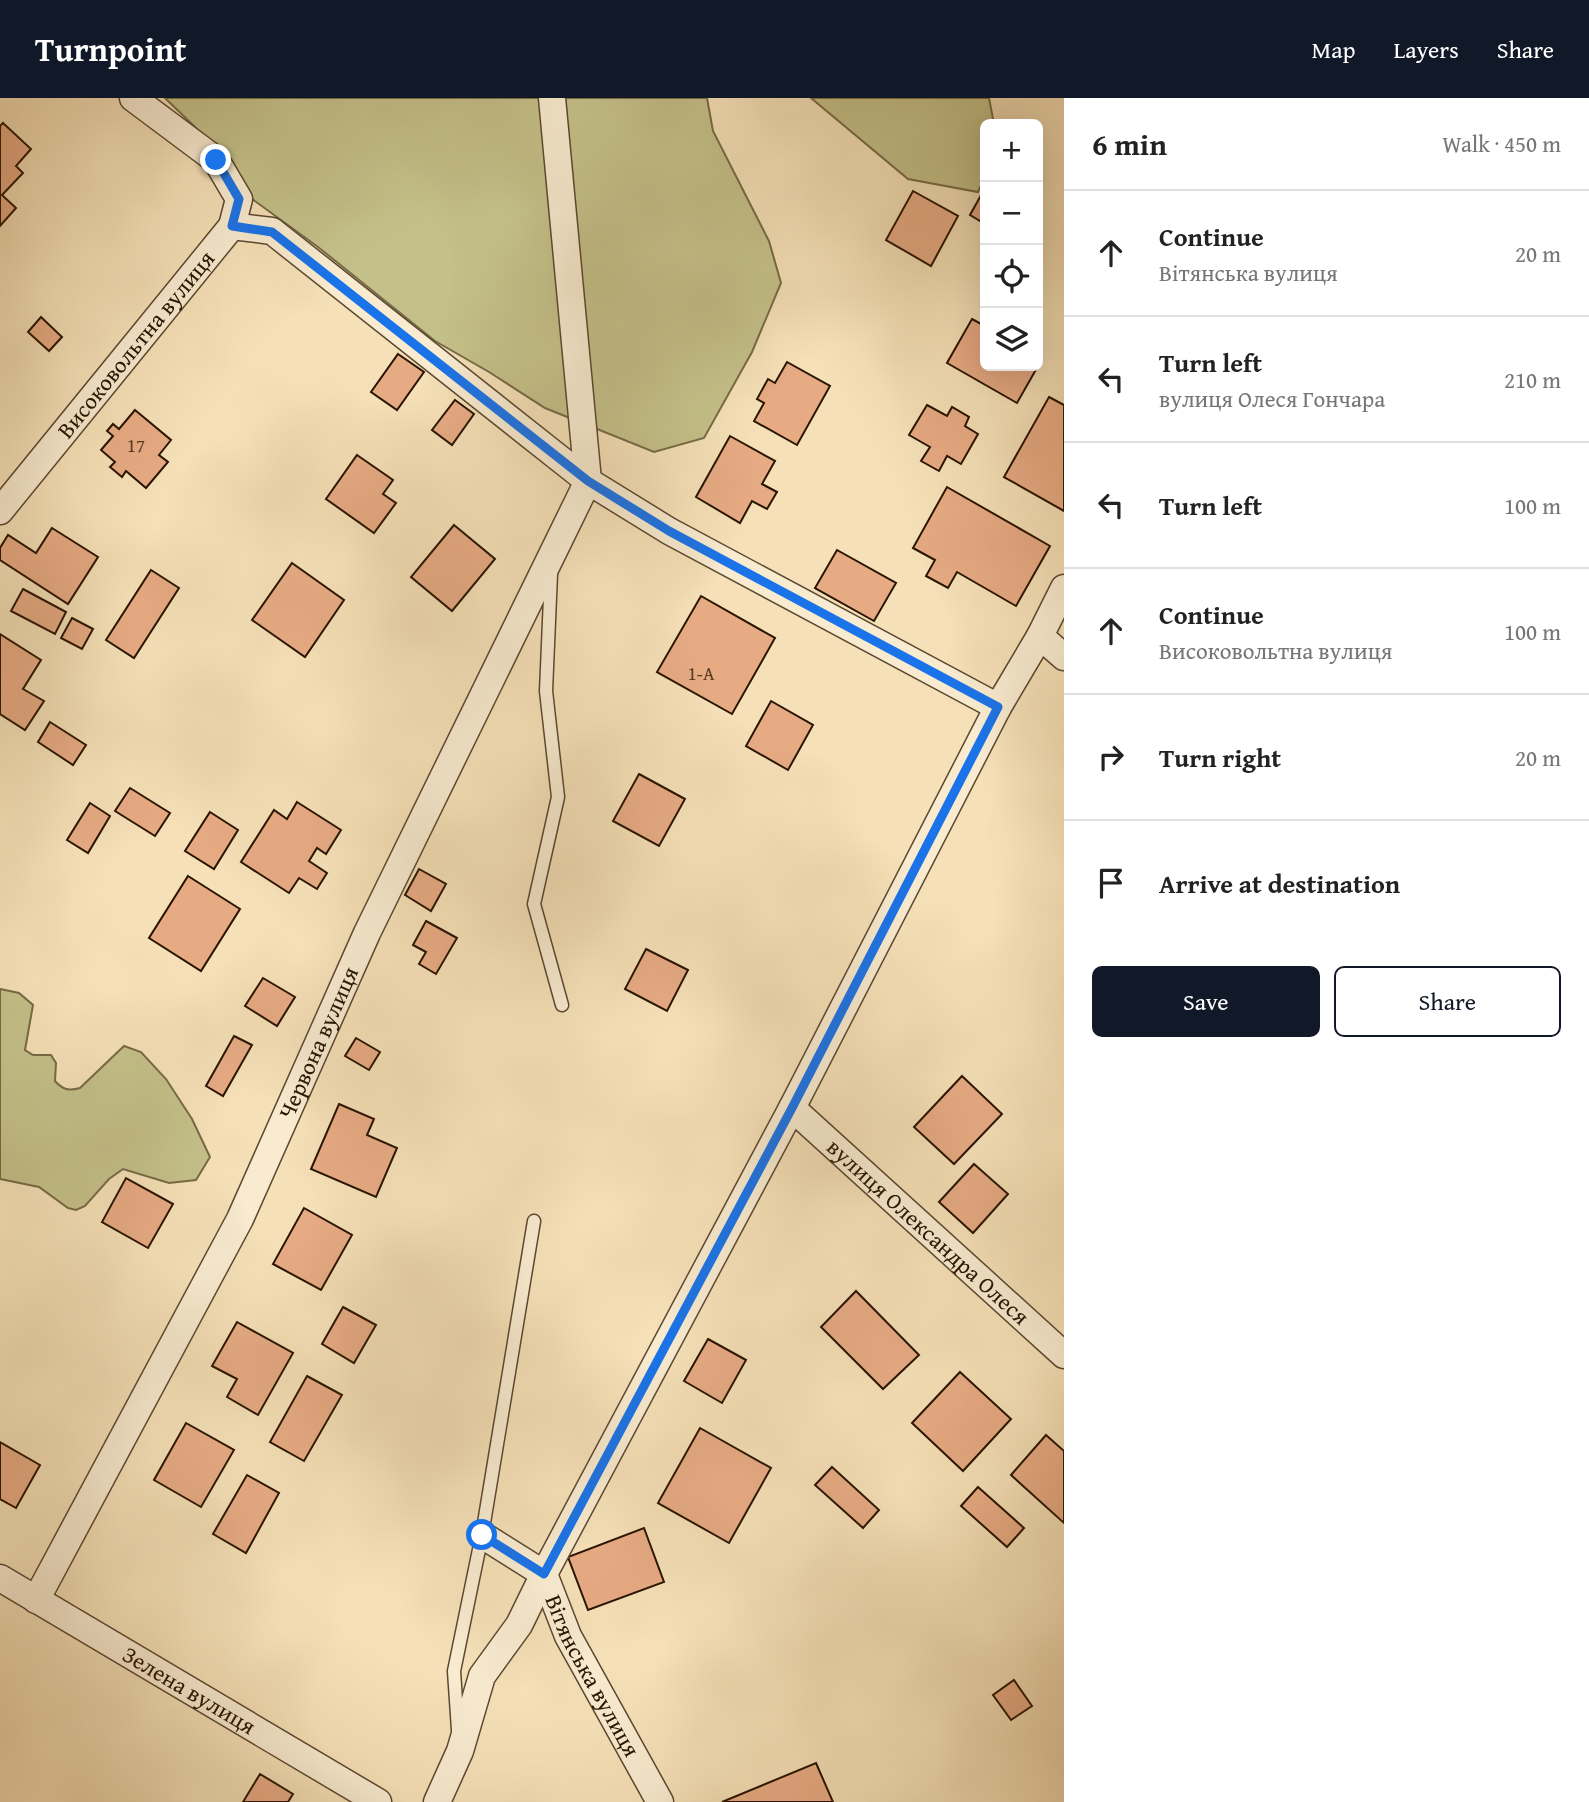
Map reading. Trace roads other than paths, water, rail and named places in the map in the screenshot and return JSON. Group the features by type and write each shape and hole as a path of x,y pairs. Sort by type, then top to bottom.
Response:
{"street":[{"path":"133,98 216,160 239,199 232,226 272,232 588,481 669,531 998,707"},
{"path":"552,98 588,481"},
{"name":"Високовольтна вулиця","path":"0,511 232,226"},
{"name":"Червона вулиця","path":"36,1600 240,1219 367,933 588,481"},
{"path":"437,1802 460,1751 482,1676 519,1625 792,1108 998,707 1040,636 1064,588"},
{"path":"1040,636 1064,657"},
{"name":"вулиця Олександра Олеся","path":"792,1108 1064,1355"},
{"name":"Вітянська вулиця","path":"482,1535 544,1574 568,1636 660,1802"},
{"name":"Зелена вулиця","path":"0,1578 378,1802"},
{"path":"519,1625 543,1616 568,1636"}],"lane":[{"path":"551,556 546,691 558,797 534,904 562,1005"},
{"path":"460,1751 454,1671 482,1535 534,1221"}]}
